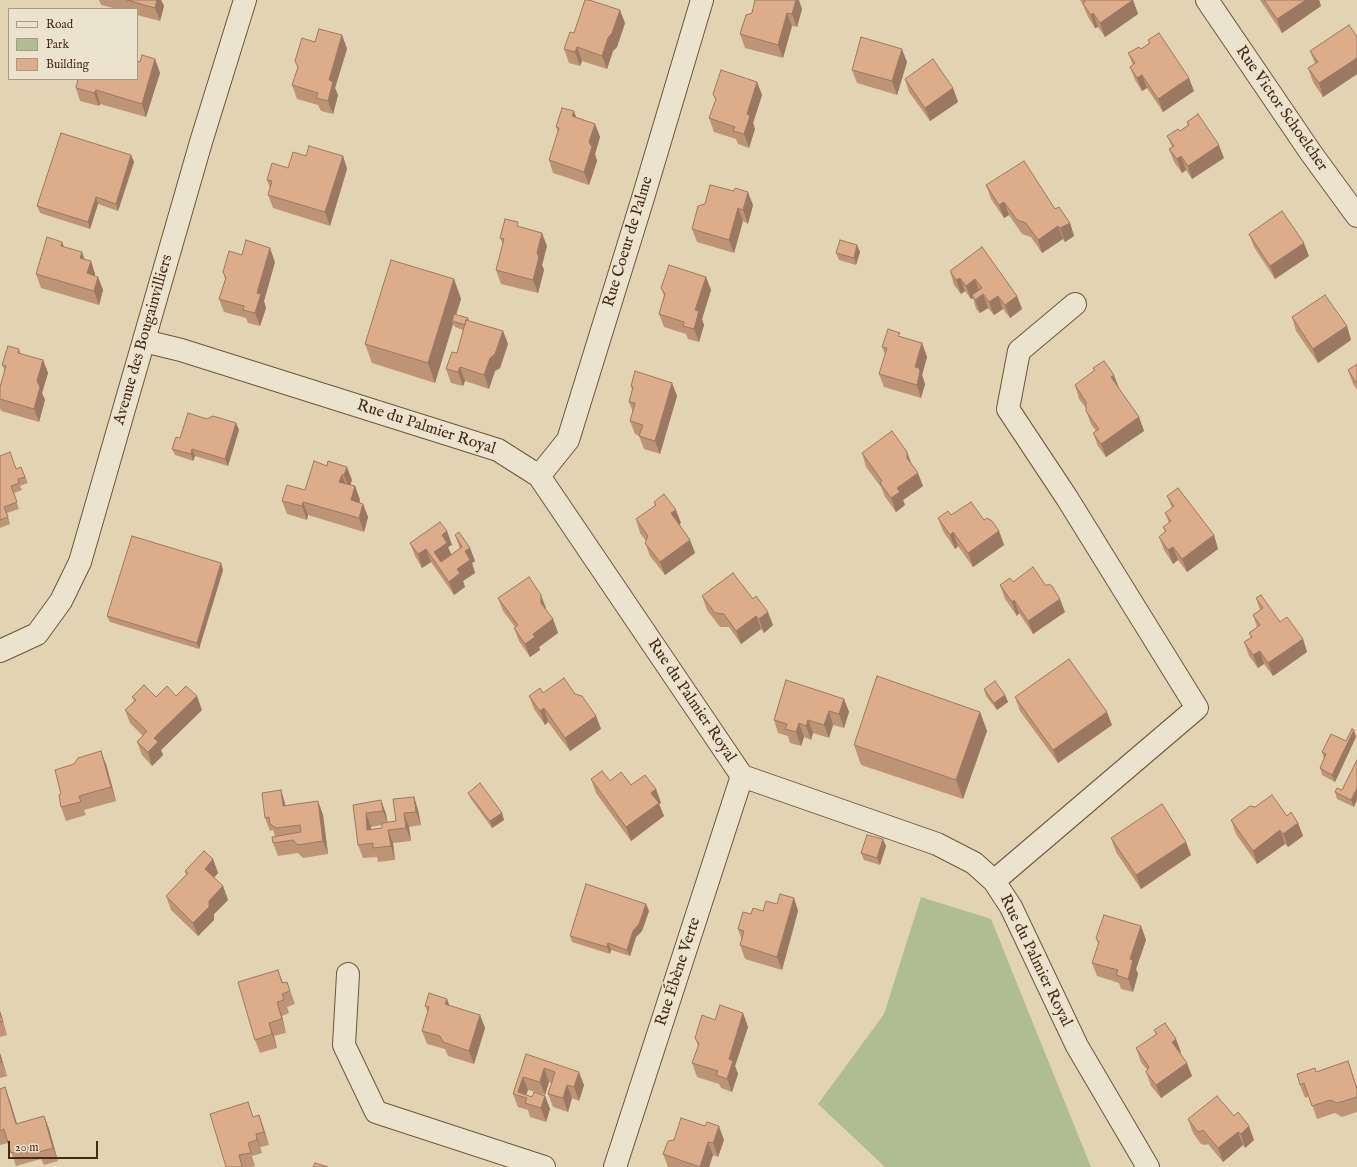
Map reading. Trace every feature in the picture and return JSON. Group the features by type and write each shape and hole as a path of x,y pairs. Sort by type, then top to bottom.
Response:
{"street":[{"name":"Avenue des Bougainvilliers","path":"0,650 37,634 61,601 80,562 201,142 245,0"},
{"name":"Rue Coeur de Palme","path":"539,476 568,440 643,198 702,0"},
{"name":"Rue Victor Schoelcher","path":"1207,0 1307,147 1357,216"},
{"path":"994,881 1197,708 1067,498 1008,409 1019,350 1075,304"},
{"name":"Rue du Palmier Royal","path":"144,341 181,350 498,450 539,476 742,776 937,844 974,863 994,881 1011,906 1077,1046 1148,1167"},
{"name":"Rue Ébène Verte","path":"615,1167 742,776"},
{"path":"348,974 344,1045 376,1112 544,1167"}],"green space":[{"path":"921,897 991,919 1091,1167 885,1167 818,1104 884,1014"}],"building":[{"path":"127,0 157,0 155,8"},
{"path":"585,0 620,10 602,56 577,47 575,52 564,49 570,32 574,33"},
{"path":"755,0 796,0 792,14 787,13 778,45 740,34 746,15 752,13"},
{"path":"1084,0 1133,0 1100,23 1093,13 1091,15 1083,4 1085,2"},
{"path":"1264,0 1306,0 1277,19"},
{"path":"1349,25 1357,37 1357,58 1319,83 1308,68 1318,62 1310,51"},
{"path":"319,29 342,35 329,80 333,82 328,101 316,98 318,93 292,85 298,67 295,61 302,38 315,42"},
{"path":"1159,33 1189,78 1158,99 1142,75 1137,78 1130,67 1135,63 1128,53 1139,47 1141,49 1150,43 1148,40"},
{"path":"861,37 902,49 892,81 852,70"},
{"path":"142,55 155,59 142,104 96,90 94,93 76,88 78,80 138,80 138,61 140,62"},
{"path":"933,59 953,88 925,108 905,79"},
{"path":"721,70 757,82 747,114 750,116 744,134 733,131 735,127 709,118 716,99 713,94"},
{"path":"562,108 574,111 572,116 595,124 589,142 592,147 584,172 549,160 559,128 556,127"},
{"path":"1198,114 1219,145 1188,166 1181,156 1177,159 1169,149 1174,146 1167,136 1178,129 1180,131 1189,125 1187,122"},
{"path":"61,133 131,155 116,204 96,197 88,222 37,206"},
{"path":"309,146 343,156 325,212 268,195 272,181 267,180 272,163 288,168 293,152 306,156"},
{"path":"1024,161 1055,209 1059,207 1070,223 1060,228 1058,226 1038,240 1026,223 1017,220 1004,202 999,205 986,185"},
{"path":"710,185 734,191 735,188 748,192 743,210 738,208 729,240 692,229 698,206 705,204"},
{"path":"1282,211 1304,243 1270,266 1249,234"},
{"path":"505,219 518,222 517,226 542,233 537,253 539,257 533,280 496,270 504,239 500,238"},
{"path":"47,237 62,242 61,246 82,252 80,258 91,261 87,273 98,277 94,291 36,274"},
{"path":"246,240 270,248 257,293 261,294 255,313 243,310 244,306 219,299 226,278 223,272 229,251 242,255"},
{"path":"840,240 857,245 854,258 836,253"},
{"path":"982,247 1017,296 1005,305 998,296 989,302 983,294 975,300 972,295 982,288 975,279 966,286 960,278 956,280 950,271"},
{"path":"391,260 454,279 428,363 365,344"},
{"path":"669,265 706,277 695,310 699,311 694,329 683,326 684,322 659,314 665,294 661,288"},
{"path":"1325,295 1347,326 1313,349 1292,317"},
{"path":"454,314 468,318 465,325 452,321"},
{"path":"466,320 503,331 495,354 490,358 484,375 460,367 458,372 446,369 452,352 457,353"},
{"path":"888,329 900,333 898,336 922,343 915,367 919,368 920,371 917,385 879,374 887,348 882,347"},
{"path":"8,346 19,349 18,353 43,360 37,381 40,387 34,409 0,399 0,387 6,366 2,365"},
{"path":"1104,361 1114,375 1111,377 1139,417 1101,444 1093,433 1099,429 1086,411 1086,402 1075,385 1095,370 1093,368"},
{"path":"1357,364 1357,384 1348,370"},
{"path":"635,371 672,383 655,441 639,436 643,425 630,421 635,403 629,402"},
{"path":"188,413 207,419 213,416 236,423 225,459 192,449 191,454 172,449 176,437 180,438"},
{"path":"892,431 907,452 907,458 918,473 897,488 900,492 891,498 880,483 882,481 862,453"},
{"path":"10,452 16,469 21,467 25,477 18,479 19,483 11,486 17,502 4,507 8,517 0,520 0,456"},
{"path":"314,461 327,466 328,461 347,467 339,482 355,486 351,500 363,504 359,518 303,502 302,506 282,501 287,485 305,490"},
{"path":"1178,488 1214,535 1182,559 1173,547 1168,550 1159,537 1166,531 1163,527 1171,521 1165,513 1174,506 1167,496"},
{"path":"664,494 676,510 671,513 690,540 660,562 645,543 648,536 636,519 656,505 654,502"},
{"path":"971,502 984,520 987,518 992,521 999,531 968,553 953,532 950,535 938,518 948,511 951,515"},
{"path":"440,522 447,531 442,535 447,543 434,552 441,562 462,547 455,535 459,532 470,548 465,551 470,560 457,569 460,573 449,582 426,549 418,554 410,543"},
{"path":"132,536 221,563 197,643 107,616"},
{"path":"1033,567 1046,586 1048,584 1052,586 1060,599 1028,621 1014,600 1012,602 1000,585 1010,578 1013,582"},
{"path":"733,573 753,599 756,596 768,612 759,619 756,616 736,631 724,614 715,613 702,596"},
{"path":"529,577 541,595 541,603 553,619 533,634 535,637 525,644 514,628 518,625 498,598"},
{"path":"1261,595 1280,622 1287,617 1303,639 1268,663 1260,651 1253,655 1244,642 1252,637 1249,633 1260,625 1253,615 1263,608 1256,598"},
{"path":"1069,659 1107,712 1053,750 1015,697"},
{"path":"877,676 980,712 956,780 854,745"},
{"path":"564,678 575,694 582,696 596,716 565,738 544,708 540,711 529,696 540,688 543,693"},
{"path":"786,680 844,699 839,714 829,711 824,725 808,720 806,726 799,723 796,732 785,729 787,724 774,720"},
{"path":"995,681 1005,695 994,703 984,689"},
{"path":"144,685 156,697 167,686 176,696 186,686 197,696 154,738 158,742 148,752 137,742 147,731 125,710 136,700 132,697"},
{"path":"1352,729 1354,730 1332,775 1320,768 1326,754 1322,752 1331,734 1346,741"},
{"path":"101,751 111,787 79,796 81,802 61,807 59,795 61,794 55,770 74,764 78,758"},
{"path":"1357,760 1357,788 1351,800 1335,792 1337,788 1342,790"},
{"path":"602,771 610,781 621,772 631,785 645,775 656,789 651,793 659,803 626,827 591,779"},
{"path":"480,783 502,813 490,821 468,793"},
{"path":"281,790 283,806 318,801 323,841 298,845 293,840 273,843 272,837 301,832 300,825 276,828 270,824 269,817 265,818 262,793"},
{"path":"1272,795 1287,816 1291,812 1298,823 1283,834 1280,830 1253,851 1231,820 1250,806 1255,807"},
{"path":"414,797 416,812 404,813 406,828 388,830 391,846 373,848 373,843 358,845 353,805 381,800 383,811 366,813 367,830 382,828 382,823 396,821 393,799"},
{"path":"1162,804 1186,842 1136,875 1111,838"},
{"path":"867,835 883,839 877,858 861,853"},
{"path":"204,851 213,859 205,869 223,886 209,901 209,907 193,923 166,896 188,873 185,871"},
{"path":"586,884 646,904 639,924 633,931 627,950 608,943 607,947 570,936"},
{"path":"780,894 794,898 777,957 740,945 744,931 738,929 743,912 751,914 753,908 763,911 766,901 777,904"},
{"path":"1104,915 1141,926 1130,959 1133,960 1128,979 1116,975 1118,970 1092,963 1099,942 1096,938"},
{"path":"278,970 282,983 287,982 290,991 282,994 284,1000 277,1002 282,1019 269,1023 272,1034 255,1040 238,982"},
{"path":"429,993 447,999 445,1004 480,1015 469,1051 443,1042 440,1036 422,1031 429,1007 425,1006"},
{"path":"720,1005 743,1013 729,1059 733,1061 727,1079 716,1075 718,1071 692,1063 699,1044 695,1038 702,1015 715,1020"},
{"path":"0,1013 3,1021 0,1022"},
{"path":"1165,1023 1176,1039 1172,1042 1187,1063 1156,1085 1146,1072 1149,1067 1136,1048 1157,1034 1154,1030"},
{"path":"526,1054 579,1072 574,1087 567,1085 563,1098 548,1094 555,1072 544,1068 540,1082 523,1077 518,1092 532,1097 534,1092 545,1096 541,1108 525,1103 527,1098 513,1094"},
{"path":"1348,1061 1357,1089 1357,1097 1337,1103 1330,1100 1312,1106 1304,1083 1300,1085 1297,1074 1315,1068 1316,1072"},
{"path":"5,1087 16,1124 44,1116 53,1148 39,1152 37,1145 11,1153 4,1129 0,1131 0,1089"},
{"path":"1217,1096 1234,1116 1238,1112 1249,1126 1241,1134 1238,1132 1218,1148 1203,1130 1200,1132 1197,1131 1188,1119"},
{"path":"248,1102 253,1117 259,1115 264,1132 256,1134 257,1140 248,1143 251,1153 239,1155 242,1166 226,1167 210,1114"},
{"path":"681,1118 705,1126 707,1122 719,1126 713,1143 708,1142 700,1167 663,1154 668,1141 674,1140"},
{"path":"315,1163 328,1167 313,1167"}]}
